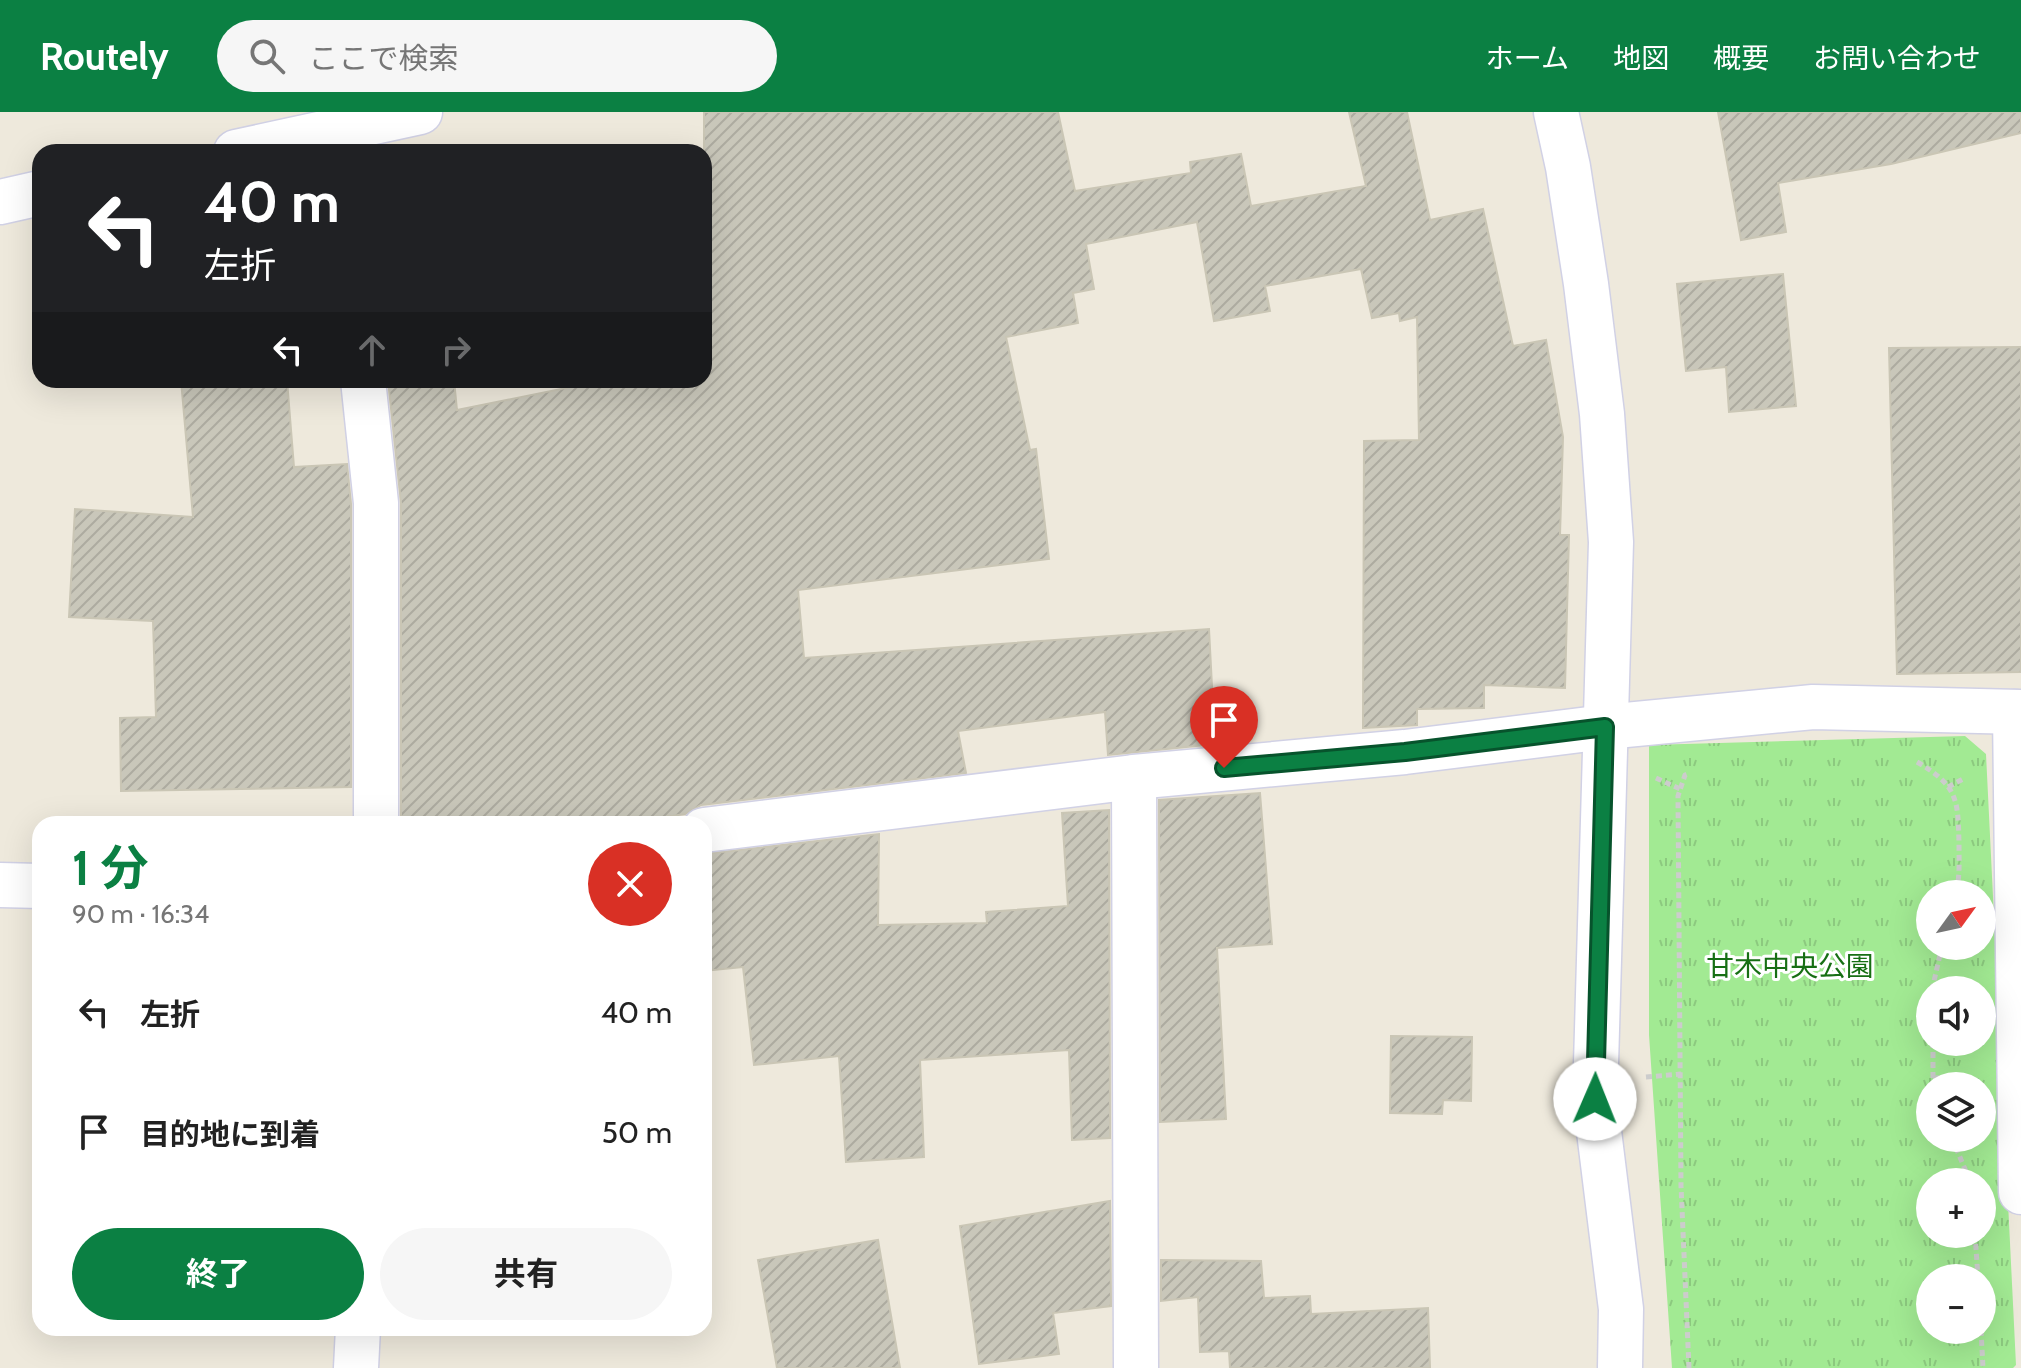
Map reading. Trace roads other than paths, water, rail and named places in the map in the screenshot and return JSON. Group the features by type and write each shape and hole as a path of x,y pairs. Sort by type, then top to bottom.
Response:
{"street":[{"path":"335,142 420,112"},
{"path":"1556,112 1586,284 1603,428 1611,542 1595,1099 1621,1309 1620,1368"},
{"path":"0,202 32,195"},
{"path":"364,388 376,503 376,816"},
{"path":"712,829 1134,777 1405,752 1605,727 1813,707 2018,712 2020,1178"},
{"path":"1134,777 1136,1368"},
{"path":"0,885 32,886"},
{"path":"356,1368 358,1336"}],"park label":[{"name":"甘木中央公園","path":"1790,966"}]}
